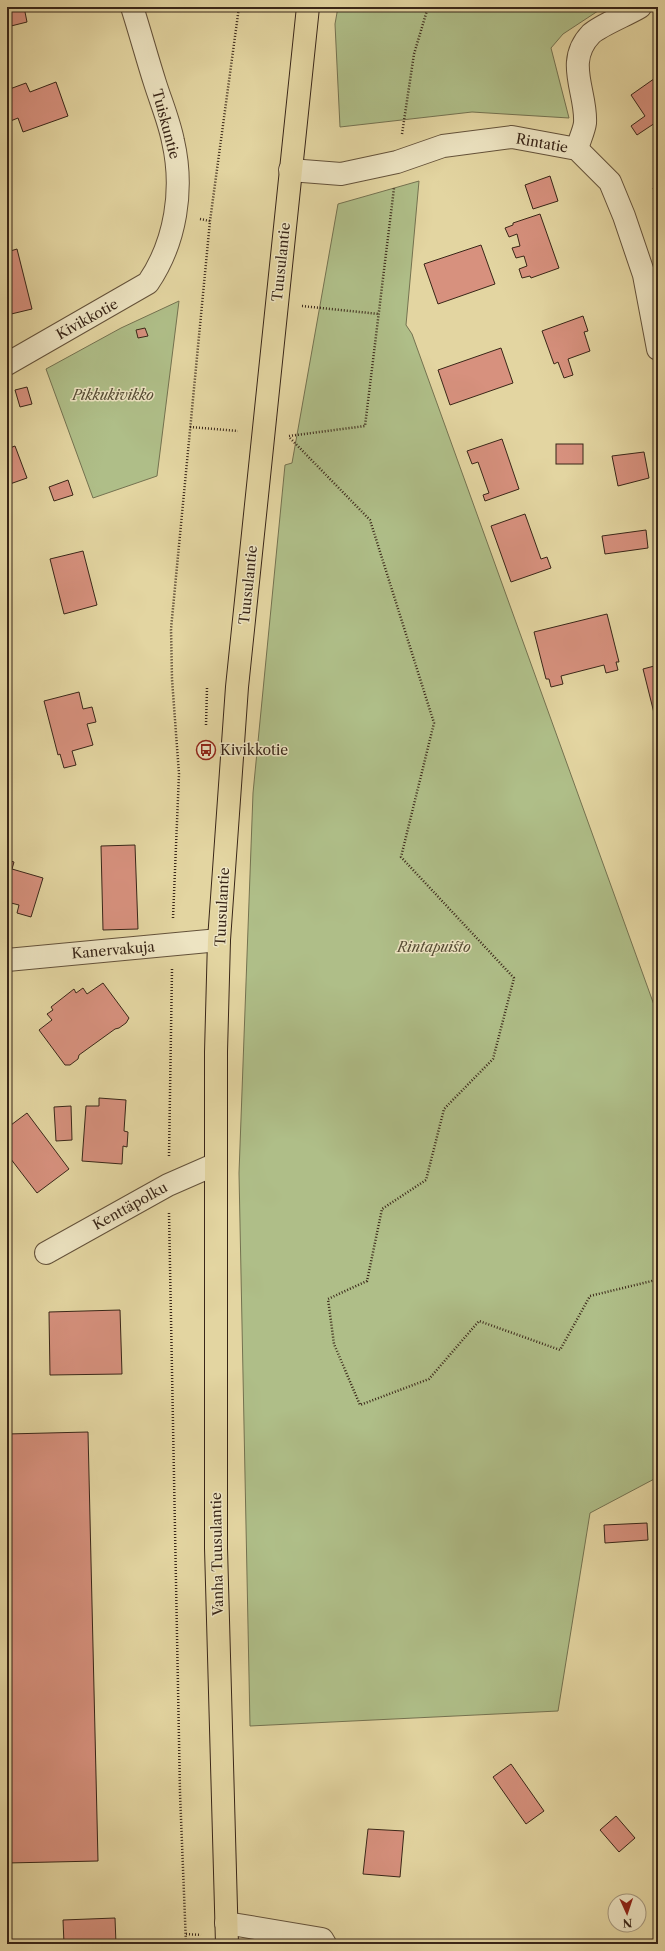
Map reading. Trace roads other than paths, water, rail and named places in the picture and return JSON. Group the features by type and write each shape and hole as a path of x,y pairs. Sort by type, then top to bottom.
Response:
{"main road":[{"name":"Tuusulantie","path":"216,1164 216,1052 220,940 237,687 308,7"},
{"name":"Vanha Tuusulantie","path":"216,1164 216,1548 226,1934"}],"street":[{"name":"Tuiskuntie","path":"132,7 167,118 176,158 178,196 175,216 170,242 159,266"},
{"path":"577,149 585,123 578,68 578,57 583,45 592,33 640,7"},
{"name":"Rintatie","path":"290,170 341,174 397,162 443,146 512,137 577,149 610,182 624,216 644,275 658,350"},
{"name":"Kivikkotie","path":"7,364 133,293 148,283 159,266"},
{"name":"Kanervakuja","path":"7,960 220,940"},
{"name":"Kenttäpolku","path":"46,1253 168,1185 216,1164"},
{"path":"226,1934 322,1939 325,1944"}],"place":[{"name":"Kivikkotie","path":"206,750"}],"park label":[{"name":"Pikkukivikko","path":"113,395"},
{"name":"Rintapuisto","path":"434,947"}]}
